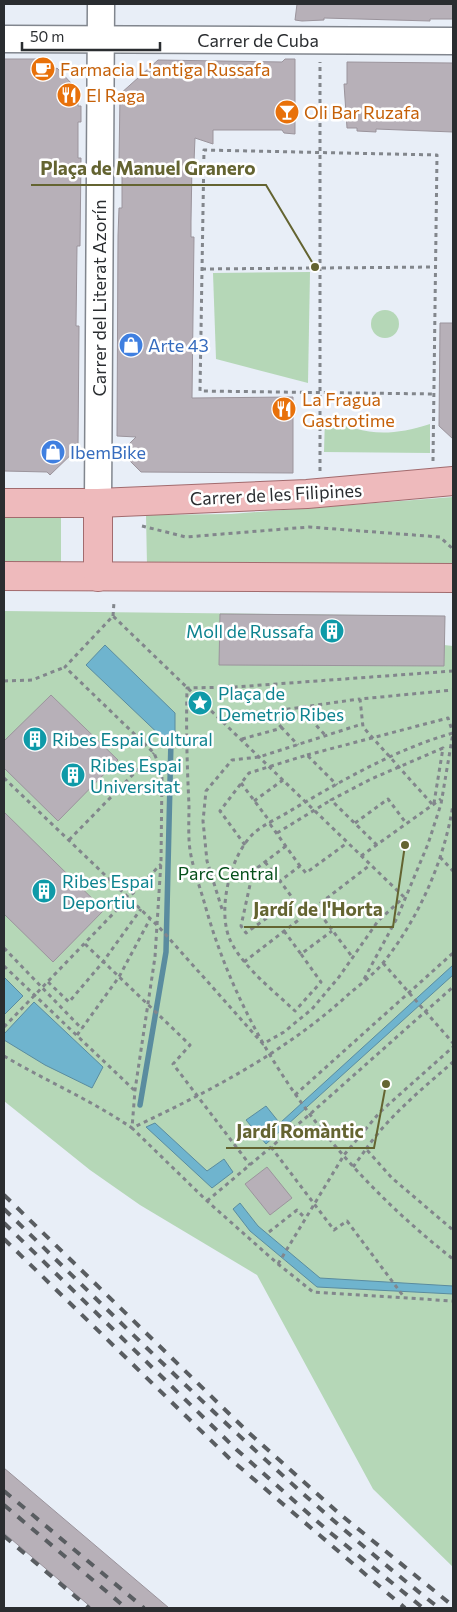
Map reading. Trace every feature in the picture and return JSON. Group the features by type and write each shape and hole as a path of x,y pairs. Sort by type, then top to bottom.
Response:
{"main road":[{"name":"Carrer de les Filipines","path":"4,502 98,503 307,494 443,473"},
{"path":"98,503 98,577"},
{"path":"4,576 453,578"}],"street":[{"name":"Carrer del Literat Azorín","path":"98,503 101,4"},
{"name":"Carrer de Cuba","path":"4,39 453,41"}],"path":[{"path":"320,62 320,472"},
{"path":"434,394 200,391 204,150 437,155 434,394 443,473"},
{"path":"202,269 436,267"},
{"path":"137,525 186,536 309,528 440,537 453,548"},
{"path":"4,681 32,680 65,667 113,616 114,602"},
{"path":"113,616 404,897"},
{"path":"65,667 154,753 162,772 158,926 135,1090 132,1128"},
{"path":"187,688 235,687 453,671"},
{"path":"187,688 190,850 217,948 239,1000 269,1055 309,1115 344,1154 353,1167 425,1236 453,1259"},
{"path":"298,744 268,712 360,699 453,690"},
{"path":"360,699 362,724 370,737 397,768 433,804"},
{"path":"299,707 326,736"},
{"path":"246,846 220,811 249,773 370,737 448,718 453,733 441,798 428,844 404,897 397,918 363,981"},
{"path":"284,932 321,982 294,1011 244,962 230,940 207,861 203,821 206,791 232,760 259,757 362,724"},
{"path":"241,740 282,728"},
{"path":"223,912 226,888 237,859 254,833 305,802 388,758 432,739 453,733"},
{"path":"277,833 331,800 443,748 433,804"},
{"path":"69,840 154,753"},
{"path":"307,755 337,785"},
{"path":"4,778 158,926 263,1044"},
{"path":"254,801 283,780"},
{"path":"241,783 306,874 347,843"},
{"path":"361,856 441,798"},
{"path":"355,823 388,799 406,823"},
{"path":"331,800 377,845"},
{"path":"132,1128 197,1097 269,1055 317,1023 383,963 420,907 448,834 453,805"},
{"path":"286,846 253,871 241,926 246,933 293,899"},
{"path":"440,857 453,871"},
{"path":"265,862 305,915"},
{"path":"4,1027 161,863"},
{"path":"244,962 370,865"},
{"path":"280,881 300,866"},
{"path":"263,1044 284,1032 312,1009 353,958 378,921 404,897"},
{"path":"315,907 353,958"},
{"path":"48,982 69,1002 103,962 141,909"},
{"path":"77,1035 119,977 150,919"},
{"path":"301,954 332,931"},
{"path":"85,944 190,1045 173,1064 250,1165"},
{"path":"4,948 82,1029"},
{"path":"295,1096 453,953"},
{"path":"383,963 453,1043"},
{"path":"4,966 135,1090"},
{"path":"207,1201 309,1115 453,988"},
{"path":"278,1264 344,1154 380,1112 453,1047"},
{"path":"4,1056 36,1075 101,1106 132,1128 207,1201 278,1264 313,1292 453,1302"},
{"path":"353,1167 386,1124 414,1095 453,1062"},
{"path":"272,1147 334,1230 347,1221 404,1297"},
{"path":"366,1149 392,1178 453,1230"},
{"path":"269,1232 296,1210 305,1218"}],"green space":[{"path":"310,272 308,383 216,359 213,273"},
{"path":"385,310 395,314 399,324 395,334 385,338 375,334 371,324 375,314"},
{"path":"325,416 352,428 376,432 402,431 430,424 430,453 324,452"},
{"path":"453,497 453,566 147,565 146,515 231,514"},
{"path":"4,515 61,515 61,562 4,562"},
{"name":"Parc Central","path":"4,611 445,616 444,645 453,646 453,1567 373,1489 257,1275 140,1205 90,1170 4,1101"}],"water":[{"path":"105,645 175,713 175,741 166,741 86,665"},
{"path":"453,965 453,975 266,1144 246,1120 266,1106 278,1121 267,1131 269,1133"},
{"path":"4,977 23,996 4,1015"},
{"path":"34,1002 103,1067 92,1088 45,1065 4,1040 4,1034"},
{"path":"155,1123 207,1171 224,1159 233,1172 212,1188 146,1127"},
{"path":"240,1203 258,1226 320,1278 453,1286 453,1294 317,1287 250,1231 233,1209"}],"building":[{"path":"297,4 453,4 453,19 430,19 430,21 324,18 324,20 302,21 295,20"},
{"path":"4,59 44,59 54,70 57,68 72,84 70,86 78,94 78,106 81,106 81,122 78,122 78,158 81,158 80,246 77,246 76,326 79,326 78,448 50,475 47,472 4,471"},
{"path":"285,59 295,59 295,134 284,133 282,130 213,130 213,144 195,138 194,162 192,164 191,221 191,237 194,237 192,398 293,397 293,473 141,472 121,452 136,437 117,436 118,236 119,208 122,208 122,164 119,162 120,94 158,60 282,62"},
{"path":"347,62 453,63 453,132 376,129 376,132 357,131 357,128 347,128 344,84 347,84"},
{"path":"440,323 453,323 453,439 439,426"},
{"name":"Moll de Russafa","path":"220,614 445,616 444,666 219,665"},
{"path":"51,695 118,760 58,821 4,768 4,741"},
{"name":"Ribes Espai Deportiu","path":"4,812 104,910 53,962 4,914"},
{"path":"267,1167 292,1198 270,1215 245,1184"},
{"path":"4,1468 169,1608 92,1608 4,1533"}],"waterway":[{"path":"140,1105 166,952 171,740"}],"railway":[{"path":"4,1195 249,1433 341,1515 453,1606"},
{"path":"4,1209 270,1464 325,1513 439,1608"},
{"path":"4,1223 237,1450 327,1530 423,1608"},
{"path":"4,1239 229,1458 405,1608"},
{"path":"4,1491 144,1608"},
{"path":"4,1505 126,1608"},
{"path":"4,1536 89,1608"}],"place":[{"name":"Farmacia L'antiga Russafa","path":"43,69"},
{"name":"El Raga","path":"69,95"},
{"name":"Oli Bar Ruzafa","path":"287,112"},
{"name":"Plaça de Manuel Granero","path":"315,267"},
{"name":"Arte 43","path":"131,345"},
{"name":"La Fragua Gastrotime","path":"284,409"},
{"name":"IbemBike","path":"53,452"},
{"name":"Moll de Russafa","path":"332,631"},
{"name":"Plaça de Demetrio Ribes","path":"200,703"},
{"name":"Ribes Espai Cultural","path":"35,739"},
{"name":"Ribes Espai Universitat","path":"73,775"},
{"name":"Jardí de l'Horta","path":"405,845"},
{"name":"Ribes Espai Deportiu","path":"44,891"},
{"name":"Jardí Romàntic","path":"386,1084"}]}
